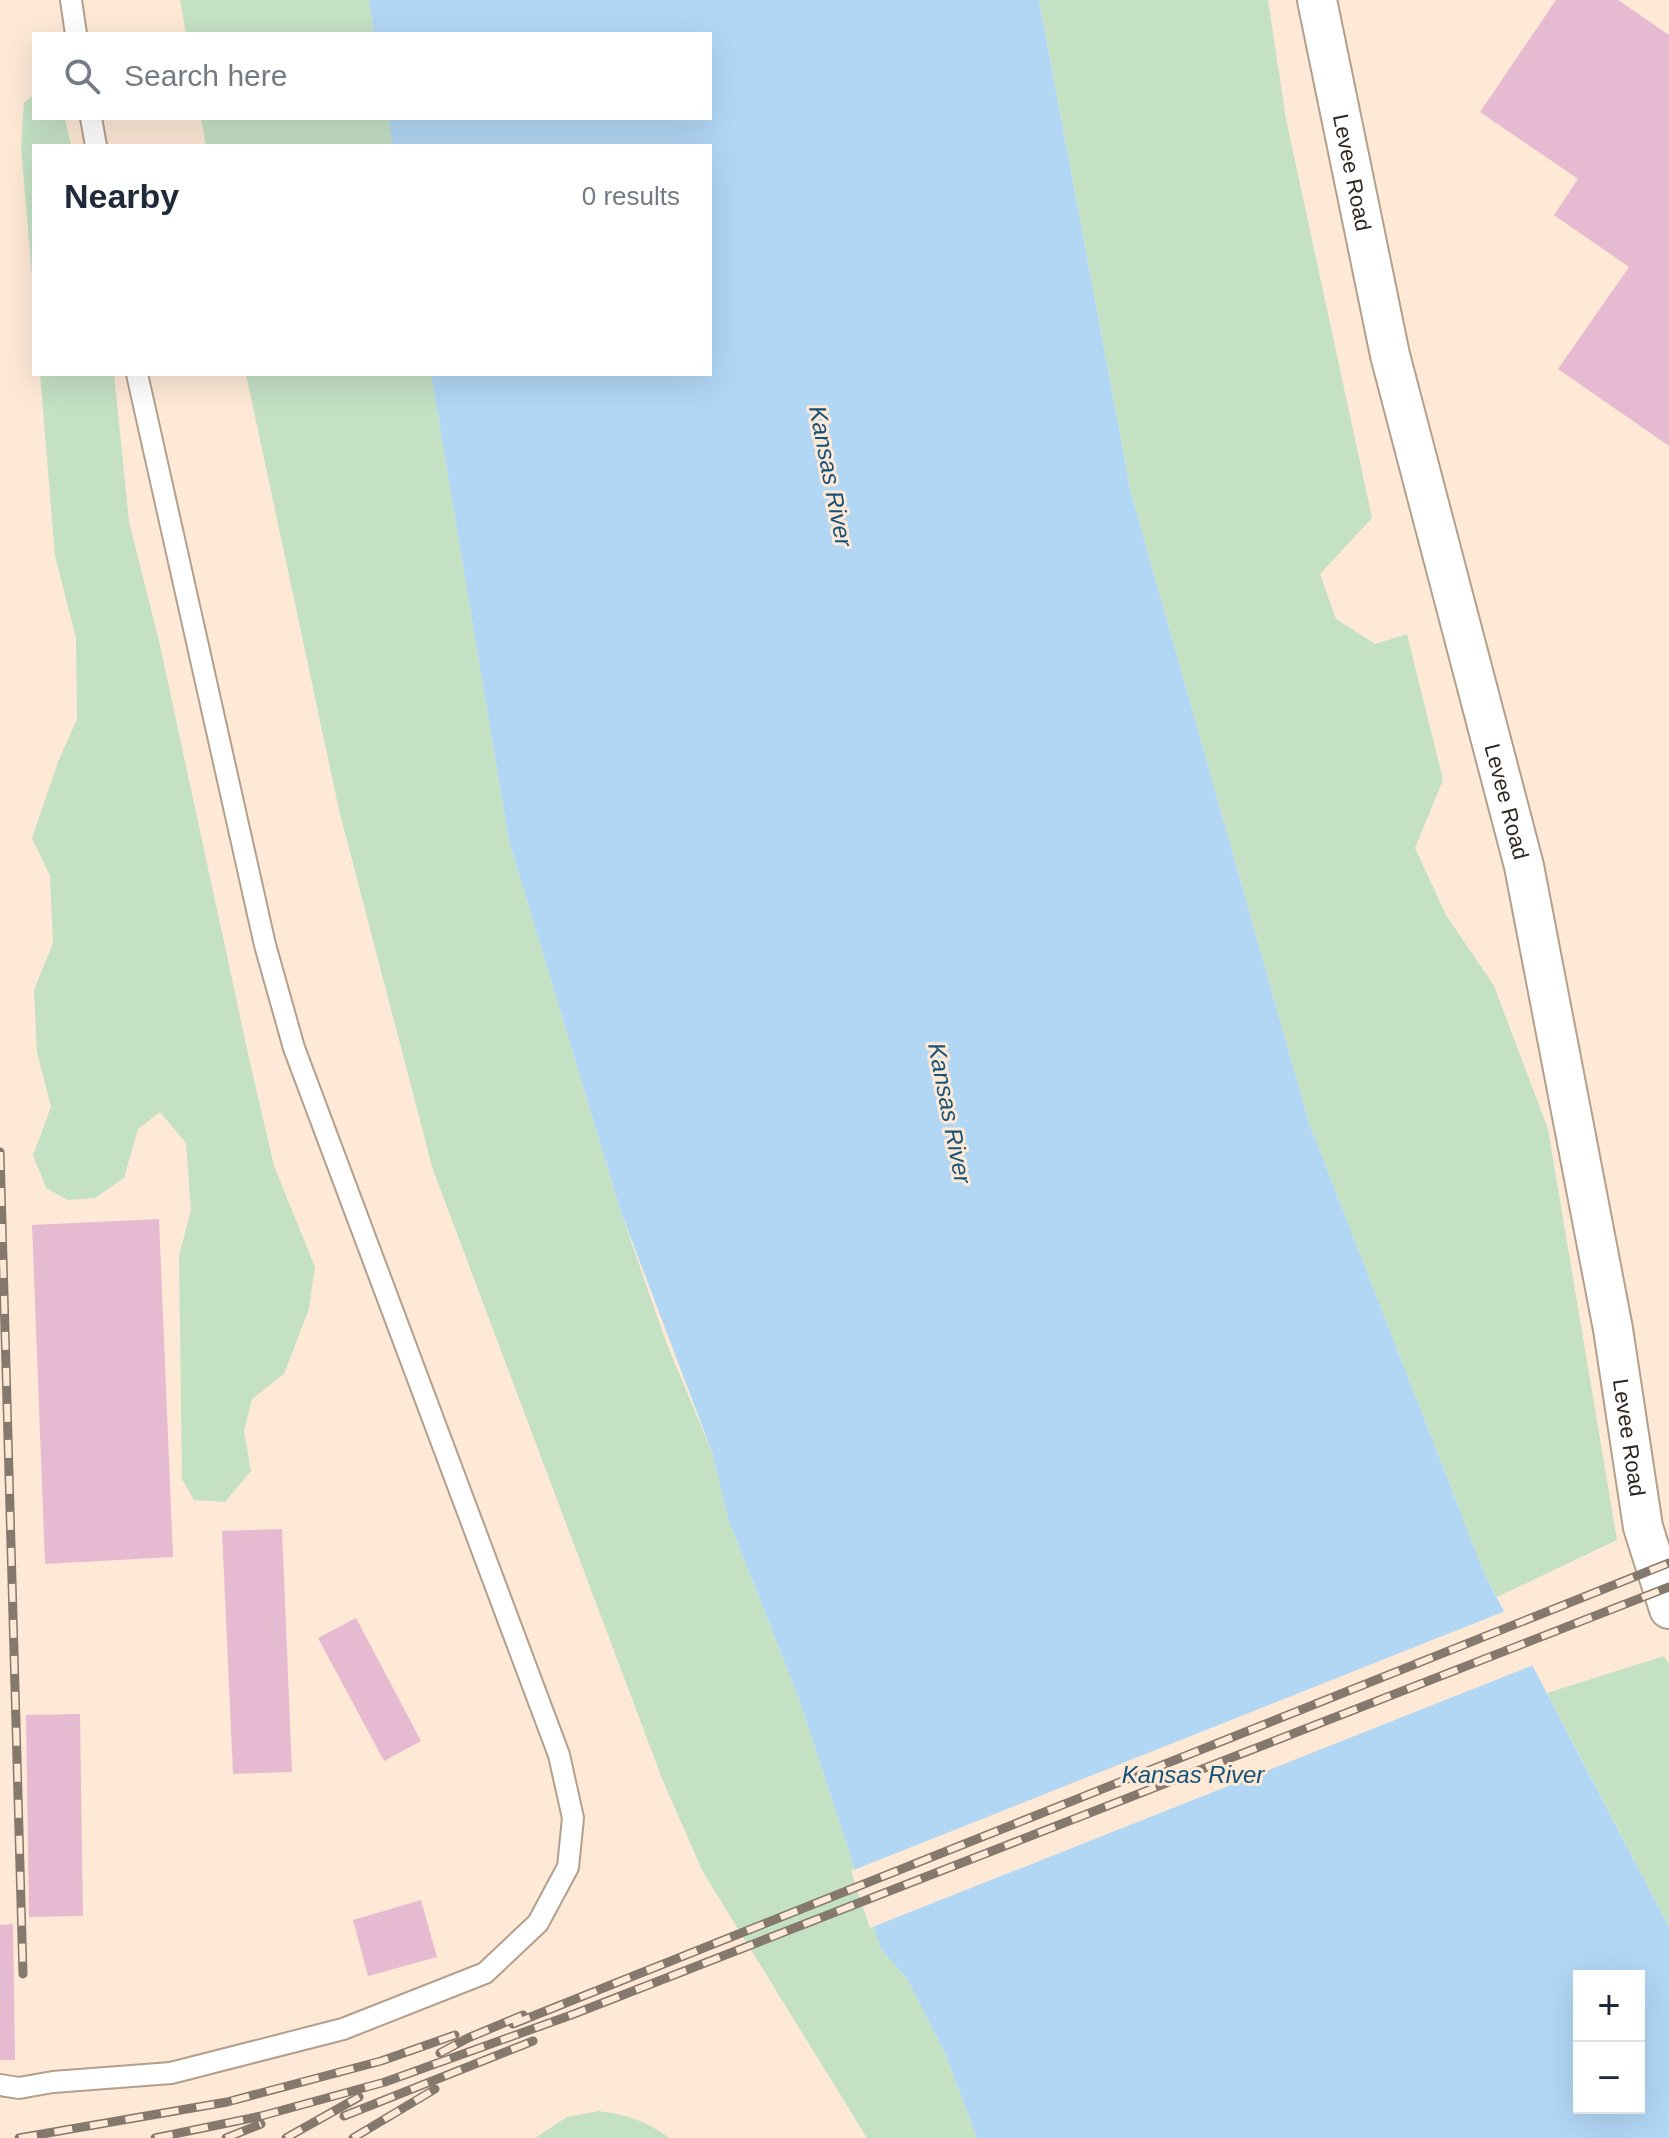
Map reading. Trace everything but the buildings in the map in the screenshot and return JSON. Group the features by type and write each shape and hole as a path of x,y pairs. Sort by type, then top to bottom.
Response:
{"street":[{"name":"Levee Road","path":"1317,0 1390,355 1524,866 1613,1329 1643,1527 1669,1609"}],"lane":[{"path":"71,0 76,32"},
{"path":"91,120 96,144"},
{"path":"0,2085 19,2088 53,2082 171,2073 343,2029 485,1973 538,1923 568,1867 573,1818 559,1755 294,1048 265,945 137,376"}],"green space":[{"path":"180,0 369,0 374,32 186,32"},
{"path":"1039,0 1268,0 1286,119 1372,518 1320,574 1336,619 1375,644 1407,634 1443,780 1415,848 1446,915 1494,986 1548,1129 1617,1540 1497,1597 1485,1575 1309,1123 1131,493"},
{"path":"32,96 32,120 65,120 71,144 32,144 32,276 21,147 24,102"},
{"path":"201,120 388,120 393,144 206,144"},
{"path":"40,376 114,376 129,522 159,641 249,1058 274,1166 315,1267 309,1309 284,1374 252,1399 244,1431 251,1471 225,1502 194,1500 182,1479 179,1256 191,1210 186,1143 160,1112 138,1129 124,1178 95,1198 68,1200 46,1188 33,1155 51,1107 37,1052 34,990 53,943 50,876 32,838 58,762 77,719 76,638 55,556"},
{"path":"246,376 431,376 509,841 621,1212 666,1342 712,1452 729,1521 798,1696 881,1949 907,1979 945,2053 977,2138 867,2138 703,1872 663,1781 433,1170 339,810"},
{"path":"1664,1656 1669,1664 1669,1927 1547,1693"},
{"path":"599,2111 636,2120 669,2138 535,2138 567,2117"}],"water":[{"name":"Kansas River","path":"369,0 1039,0 1131,493 1309,1123 1485,1575 1669,1927 1669,2138 977,2138 945,2053 907,1979 881,1949 798,1696 729,1521 712,1452 621,1212 509,841 431,376 712,376 712,144 393,144 388,120 712,120 712,32 374,32"}],"pier":[{"path":"1508,1610 1536,1664 870,1928 851,1871"}],"railway":[{"path":"0,1152 23,1974"},
{"path":"513,2024 1669,1563"},
{"path":"155,2138 261,2116 385,2082 574,2014 1669,1587"},
{"path":"440,2053 523,2015"},
{"path":"19,2138 227,2102 381,2061 455,2035"},
{"path":"344,2116 533,2041"},
{"path":"353,2138 435,2089"},
{"path":"286,2138 359,2097"},
{"path":"226,2138 261,2124"}]}
